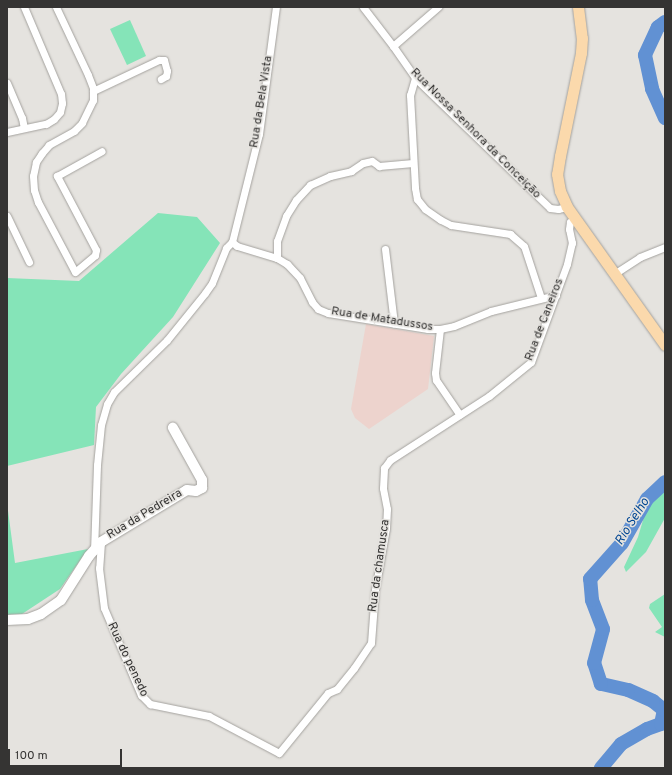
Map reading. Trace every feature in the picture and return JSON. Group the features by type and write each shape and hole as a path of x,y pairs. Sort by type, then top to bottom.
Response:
{"main road":[{"path":"578,7 582,38 581,53 557,174 560,191 575,218 665,345"}],"street":[{"path":"7,132 46,124 54,120 60,112 62,103 61,94 24,7"},
{"path":"56,7 88,75 93,91 93,100 82,123 74,131 49,145 36,162 33,176 34,190 38,202 75,272 95,255 96,250 57,176 102,151"},
{"name":"Rua da Bela Vista","path":"94,551 101,425 107,404 114,392 167,340 205,294 212,283 226,248 232,242 259,134 276,7"},
{"name":"Rua Nossa Senhora da Conceição","path":"363,7 415,78 550,208 558,209 567,206"},
{"path":"393,46 438,7"},
{"path":"93,91 159,60 164,60 167,71 166,76 161,78"},
{"path":"415,78 410,95 413,163 417,199 424,209 441,220 451,224 510,234 524,246 541,298"},
{"path":"7,82 22,118 24,128"},
{"path":"277,258 277,242 286,216 296,200 310,185 330,176 351,171 363,163 372,161 379,166 413,163"},
{"path":"7,216 29,262"},
{"name":"Rua de Caneiros","path":"400,454 489,396 531,362 556,295 572,243 569,229 570,222 575,218"},
{"name":"Rua de Matadussos","path":"232,242 237,246 277,258 287,264 295,271 312,302 318,309 394,323 440,329 454,326 491,311 556,295"},
{"path":"614,274 640,257 665,247"},
{"path":"385,249 394,323"},
{"path":"440,329 435,373 436,380 460,415"},
{"name":"Rua da Pedreira","path":"7,620 28,619 41,614 61,600 101,542 187,490 196,491 202,488 202,480 173,428"},
{"name":"Rua da chamusca","path":"328,693 337,689 371,643 376,583 386,528 387,509 383,488 384,468 390,460 400,454"},
{"name":"Rua do penedo","path":"101,542 99,568 104,608 141,695 150,704 209,716 279,753 328,693"}],"shaded area":[{"path":"366,324 434,336 428,389 369,429 355,418 351,409"}],"green space":[{"path":"130,20 146,56 127,65 110,29"},
{"path":"158,213 197,217 220,243 173,317 121,374 96,407 94,445 7,466 7,278 79,281"},
{"path":"665,488 665,518 646,552 626,572 624,567 638,537 649,500 660,490"},
{"path":"7,503 15,563 88,549 60,589 22,614 7,615"},
{"path":"665,594 665,637 655,632 662,627 649,608 650,604"}],"waterway":[{"name":"Rio Selho","path":"665,22 658,27 645,55 652,89 665,118"},
{"name":"Rio Selho","path":"601,768 621,744 647,729 661,724 664,710 653,701 628,690 601,684 594,663 603,629 592,600 590,579 622,543 647,499 665,482"}]}
